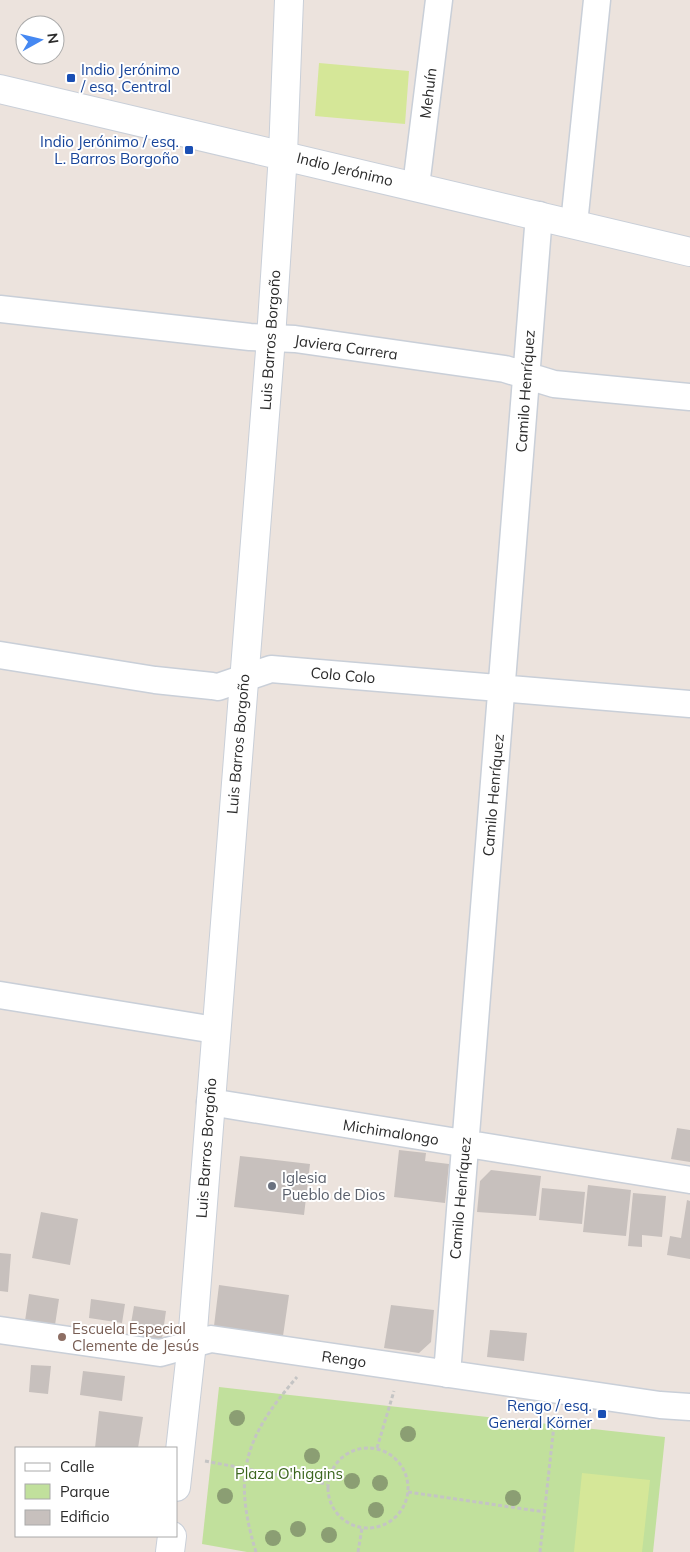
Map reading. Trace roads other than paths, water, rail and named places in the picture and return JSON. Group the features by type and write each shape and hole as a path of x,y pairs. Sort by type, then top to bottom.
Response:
{"street":[{"name":"Luis Barros Borgoño","path":"178,1466 192,1343 215,1030 271,338 289,0"},
{"name":"Mehuín","path":"416,186 439,0"},
{"path":"574,224 597,0"},
{"name":"Indio Jerónimo","path":"0,89 282,154 690,252"},
{"name":"Camilo Henríquez","path":"447,1374 539,215"},
{"name":"Javiera Carrera","path":"0,309 295,339 505,369 554,384 690,397"},
{"name":"Colo Colo","path":"0,655 202,686 218,687 271,670 690,704"},
{"path":"0,996 215,1030"},
{"name":"Michimalongo","path":"210,1102 690,1180"},
{"name":"Rengo","path":"0,1330 160,1353 211,1339 660,1405 690,1407"},
{"path":"170,1552 172,1537"}],"place":[{"name":"Indio Jerónimo / esq. Central","path":"71,78"},
{"name":"Indio Jerónimo / esq. L. Barros Borgoño","path":"189,150"},
{"name":"Iglesia Pueblo de Dios","path":"272,1186"},
{"name":"Escuela Especial Clemente de Jesús","path":"62,1337"},
{"name":"Rengo / esq. General Körner","path":"602,1414"}],"park label":[{"name":"Plaza O'higgins","path":"289,1473"}]}
